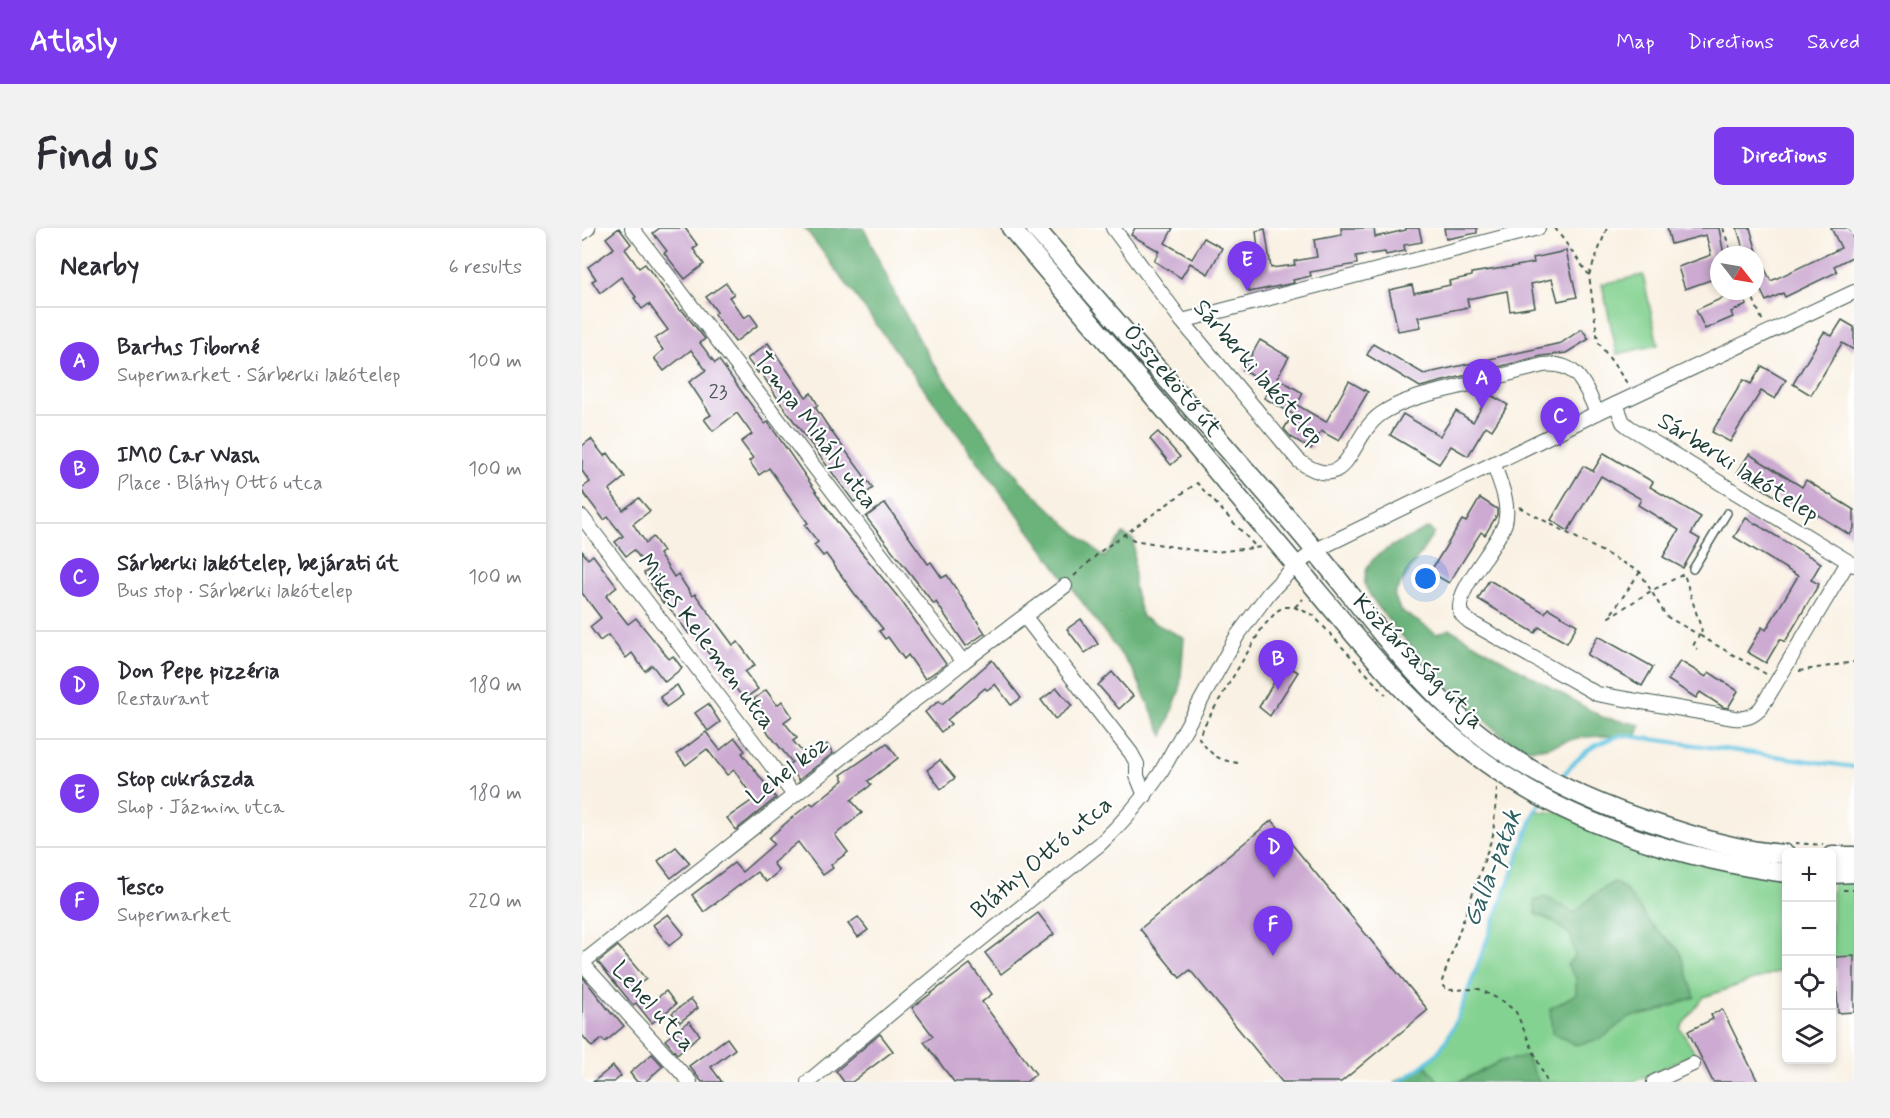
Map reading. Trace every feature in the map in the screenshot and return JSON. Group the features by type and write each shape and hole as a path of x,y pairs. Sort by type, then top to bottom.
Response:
{"street":[{"path":"582,233 588,228"},
{"name":"Tompa Mihály utca","path":"632,228 963,662"},
{"name":"Összekötő út","path":"1011,228 1296,565"},
{"name":"Összekötő út","path":"1035,228 1316,550"},
{"name":"Sárberki lakótelep","path":"1113,228 1182,321 1299,461 1319,472 1330,473 1340,469 1373,420 1390,408 1416,398 1543,365 1554,364 1574,372 1583,381 1597,413"},
{"path":"1182,321 1538,228"},
{"name":"Bláthy Ottó utca","path":"808,1082 1124,822 1145,796 1178,743 1237,636 1260,604 1296,565 1316,550 1597,413 1853,294"},
{"name":"Sárberki lakótelep","path":"1494,465 1506,500 1507,512 1504,525 1461,600 1462,616 1597,694 1744,719 1754,715 1761,708 1851,561 1629,427 1623,422 1616,404"},
{"name":"Mikes Kelemen utca","path":"582,517 794,795"},
{"name":"Köztársaság útja","path":"1316,550 1384,636 1434,692 1480,735 1514,759 1570,790 1621,813 1679,832 1730,845 1786,848"},
{"name":"Köztársaság útja","path":"1296,565 1420,706 1500,782 1525,787 1561,807 1645,842 1700,858 1782,872"},
{"name":"Lehel köz","path":"582,963 963,662 1065,586"},
{"path":"1024,617 1131,753 1137,764 1137,776 1145,796"},
{"path":"1836,853 1854,856"},
{"path":"1836,874 1854,873"},
{"name":"Lehel utca","path":"582,963 690,1082"},
{"path":"1654,1082 1693,1064"}],"lane":[{"path":"1694,569 1727,513"}],"path":[{"path":"1555,228 1589,275 1598,342 1636,396"},
{"path":"1589,275 1607,228"},
{"path":"1723,228 1729,246"},
{"path":"1849,228 1854,240"},
{"path":"1754,300 1768,333"},
{"path":"1065,586 1101,551 1197,483 1257,548"},
{"path":"1506,500 1640,572 1666,616 1780,677 1854,662"},
{"path":"1123,534 1134,540 1214,552 1279,545"},
{"path":"1640,572 1609,617 1684,574 1702,631 1693,646 1697,649"},
{"path":"1238,763 1222,760 1213,755 1199,738 1254,640 1271,617 1284,607 1294,607 1313,615 1392,701"},
{"path":"1500,782 1505,793"},
{"path":"1500,782 1493,835 1441,984 1447,990 1479,989 1504,1002 1516,1012 1547,1082"}],"green space":[{"path":"805,228 864,228 899,303 931,360 1020,480 1104,557 1123,534 1134,540 1134,587 1142,617 1184,638 1180,689 1163,736 1134,672"},
{"path":"1643,275 1658,345 1617,354 1602,284"},
{"path":"1429,528 1434,533 1394,594 1400,610 1437,634 1450,629 1602,717 1641,725 1636,737 1585,737 1535,749 1518,746 1504,737 1459,697 1388,619 1372,598 1365,584 1368,566 1379,554"},
{"path":"1535,811 1575,814 1782,872 1782,970 1704,997 1680,1028 1695,1053 1634,1082 1539,1082 1526,1057 1501,1061 1459,1082 1439,1082 1426,1066 1448,1039"},
{"path":"1854,871 1854,966 1836,967 1836,872"},
{"path":"1614,882 1625,889 1651,924 1680,951 1695,997 1653,1013 1629,1017 1601,1039 1576,1045 1552,1033 1550,1009 1576,994 1576,978 1567,965 1575,955 1571,936 1554,922 1536,914 1534,901 1547,897 1574,913 1596,893"},
{"path":"1526,1057 1539,1082 1459,1082 1501,1061"},
{"path":"1426,1066 1439,1082 1394,1082"}],"building":[{"path":"619,228 631,244 625,249 639,268 645,264 680,311 682,310 705,339 700,343 715,363 719,360 765,424 768,422 840,526 902,602 946,664 925,679 908,655 904,659 888,637 885,639 879,631 883,629 826,554 823,556 814,545 818,542 805,525 808,523 769,468 759,475 749,461 753,458 741,442 752,434 737,413 713,431 704,419 711,415 689,382 706,370 691,350 664,371 654,358 663,350 655,339 668,330 649,304 642,309 621,277 600,293 592,281 596,279 588,267 614,248 606,238"},
{"path":"660,228 685,228 698,246 693,249 704,264 685,279 664,253 667,251 653,233"},
{"path":"1135,228 1173,228 1165,243 1192,259 1204,238 1222,248 1208,274 1190,263 1181,278 1154,261 1159,251 1131,235"},
{"path":"1341,228 1374,228 1375,237 1406,230 1406,228 1419,228 1422,242 1404,245 1405,251 1386,255 1385,252 1356,256 1357,264 1310,272 1311,276 1293,280 1294,283 1249,292 1242,251 1258,249 1256,231 1265,229 1271,268 1295,265 1294,261 1317,257 1314,240 1342,235"},
{"path":"1444,228 1477,228 1477,233 1446,239"},
{"path":"1667,228 1719,228 1722,246 1710,246 1710,251 1706,235 1671,244"},
{"path":"1737,228 1750,228 1755,246 1742,246"},
{"path":"1831,228 1854,228 1854,256 1834,266 1837,272 1785,297 1783,293 1766,301 1764,267 1771,281 1841,248"},
{"path":"1566,251 1577,297 1558,301 1552,279 1531,284 1535,307 1510,311 1507,291 1467,299 1469,307 1418,317 1421,327 1398,331 1389,290 1412,285 1414,293 1450,285 1449,281 1472,276 1472,273 1534,263 1533,258"},
{"path":"1710,255 1710,280 1685,289 1678,267"},
{"path":"726,283 734,294 729,297 744,318 750,314 758,325 735,342 714,314 717,312 706,297"},
{"path":"1718,300 1744,300 1747,305 1731,312 1733,317 1705,329 1696,310"},
{"path":"1842,320 1854,327 1854,350 1842,343 1811,395 1793,384 1824,332 1832,336"},
{"path":"1582,329 1589,339 1566,353 1541,356 1420,387 1367,355 1373,344 1424,374 1561,343"},
{"path":"1260,340 1289,357 1277,378 1303,393 1297,405 1326,422 1349,381 1368,392 1339,441 1321,431 1311,449 1291,437 1284,429 1293,414 1264,398 1271,386 1243,370"},
{"path":"768,343 806,397 811,393 818,405 815,407 873,488 854,502 782,405 760,371 758,373 747,359"},
{"path":"1762,366 1786,380 1775,399 1761,391 1730,442 1712,432 1743,380 1751,384"},
{"path":"1489,394 1508,405 1492,430 1486,426 1468,456 1451,446 1439,464 1390,435 1403,414 1440,436 1456,411 1473,422"},
{"path":"1158,432 1180,457 1171,465 1150,439"},
{"path":"591,439 604,456 608,453 625,477 609,490 623,510 639,498 650,511 633,524 646,543 653,537 663,551 659,554 674,577 678,574 692,596 695,594 733,645 738,642 755,665 745,672 758,689 744,699 692,632 689,634 665,602 663,603 644,573 649,570 634,550 626,556 615,542 623,536 608,517 604,520 582,491 582,488 590,482 582,471 582,446"},
{"path":"1604,453 1653,482 1650,487 1701,517 1691,534 1700,539 1683,568 1663,557 1679,530 1638,505 1641,499 1601,476 1568,531 1551,520 1583,466 1593,471"},
{"path":"1749,454 1802,487 1806,480 1854,510 1854,528 1850,535 1797,502 1793,507 1737,473"},
{"path":"1480,498 1497,509 1497,515 1485,535 1481,532 1449,583 1430,572 1462,520 1466,522"},
{"path":"885,503 928,564 931,562 942,578 947,575 985,633 966,646 936,602 934,604 866,517"},
{"path":"1746,518 1821,563 1811,580 1819,584 1785,642 1780,639 1766,663 1747,652 1762,627 1766,630 1798,576 1734,537"},
{"path":"582,551 588,559 593,555 617,587 606,596 628,624 636,618 669,659 673,656 682,668 665,682 652,665 645,671 632,653 626,658 608,635 600,641 590,627 601,618 582,593"},
{"path":"1489,580 1545,613 1548,608 1577,625 1567,643 1539,627 1535,633 1478,599"},
{"path":"1081,619 1098,644 1085,653 1067,629"},
{"path":"1598,636 1653,667 1642,686 1587,655"},
{"path":"992,660 1021,698 1011,705 995,684 987,690 985,688 947,720 951,724 941,732 925,712 939,701 942,704"},
{"path":"1680,661 1706,677 1709,672 1738,691 1728,708 1700,692 1696,698 1668,680"},
{"path":"1285,664 1298,672 1270,716 1259,707"},
{"path":"1112,672 1133,696 1119,709 1098,685"},
{"path":"677,685 683,695 666,707 660,697"},
{"path":"1057,688 1072,706 1055,719 1041,700"},
{"path":"766,690 777,705 782,701 792,716 784,722 797,738 793,741 808,759 827,744 833,753 799,780 788,765 792,762 759,718 765,714 754,699"},
{"path":"708,704 720,722 708,731 695,713"},
{"path":"706,732 720,750 735,738 745,751 742,753 776,798 736,830 727,818 754,799 734,770 727,775 707,749 686,765 677,754"},
{"path":"887,743 898,758 868,781 871,785 851,800 862,813 835,835 848,852 831,865 833,868 823,875 798,842 773,863 779,871 766,882 757,872 704,912 692,895 734,863 742,872 774,844 769,838 795,815 811,803 813,805 844,780 841,775"},
{"path":"940,760 955,778 941,789 927,770"},
{"path":"1272,820 1428,1010 1341,1082 1282,1082 1190,970 1180,978 1140,929"},
{"path":"676,847 690,863 671,878 658,861"},
{"path":"1038,913 1054,934 1001,974 985,953"},
{"path":"668,914 684,934 669,946 653,925"},
{"path":"858,917 868,930 858,937 848,924"},
{"path":"618,946 646,979 635,987 649,1004 666,991 676,1004 652,1023 636,1003 633,1005 598,962"},
{"path":"1854,956 1854,1012 1838,1013 1836,957"},
{"path":"970,964 992,994 982,1002 1036,1074 1026,1082 954,1082 924,1042 933,1036 912,1008"},
{"path":"582,976 624,1026 605,1042 602,1039 592,1047 582,1035"},
{"path":"691,999 698,1008 680,1022 672,1013"},
{"path":"1722,1009 1758,1082 1713,1082 1688,1031 1713,1019 1711,1015"},
{"path":"689,1021 700,1035 677,1054 665,1040"},
{"path":"880,1034 893,1051 852,1082 844,1082 836,1071"},
{"path":"727,1038 735,1049 711,1067 722,1082 702,1082 689,1066"},
{"path":"652,1054 663,1066 645,1082 637,1082 630,1073"},
{"path":"613,1066 621,1076 614,1082 593,1082"}],"waterway":[{"name":"Galla-patak","path":"1560,779 1594,746 1622,735 1854,767"},
{"name":"Galla-patak","path":"1399,1082 1437,1053 1454,1025 1535,811 1541,803"}],"place":[{"name":"Stop cukrászda","path":"1247,291"},
{"name":"Bartus Tiborné","path":"1482,409"},
{"name":"Sárberki lakótelep, bejárati út","path":"1560,447"},
{"name":"IMO Car Wash","path":"1278,690"},
{"name":"Don Pepe pizzéria","path":"1274,878"},
{"name":"Tesco","path":"1273,956"}]}
